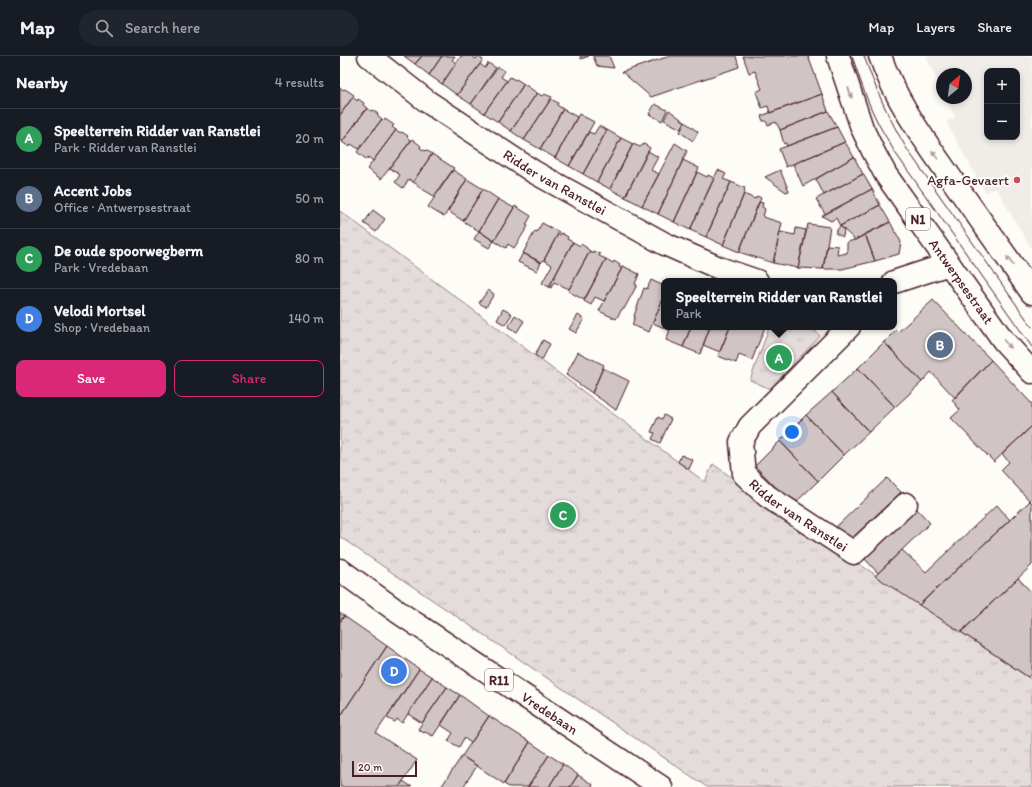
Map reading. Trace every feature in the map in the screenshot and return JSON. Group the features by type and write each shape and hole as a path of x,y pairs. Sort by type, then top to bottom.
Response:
{"main road":[{"name":"Ridder van Ranstlei","path":"369,56 428,102 534,172 665,244 719,268 748,278"},
{"name":"Antwerpsestraat","path":"838,56 862,128 886,174 1003,340 1032,372"},
{"path":"880,56 894,88 916,128 1032,293"},
{"path":"897,281 949,264"},
{"name":"Ridder van Ranstlei","path":"846,330 750,426 741,442 744,474 767,496 854,553 906,504"},
{"name":"Vredebaan","path":"340,570 401,614 661,787"}],"shaded area":[{"name":"Agfa-Gevaert","path":"926,56 1032,56 1032,250 996,188 985,192 946,122 955,118 949,104 972,104 972,68 936,68 936,77"}],"green space":[{"path":"340,211 705,482 713,464 752,492 1032,680 1032,787 707,787 340,537"},
{"path":"768,330 815,330 820,336 770,389 750,380"}],"building":[{"path":"404,56 422,56 415,64"},
{"path":"422,56 442,56 429,75 415,64"},
{"path":"442,56 455,56 452,60 456,63 442,84 429,75"},
{"path":"461,56 472,56 476,59 478,56 483,60 457,95 442,84"},
{"path":"580,56 589,56 581,59"},
{"path":"593,56 609,56 614,68 597,66"},
{"path":"670,56 736,56 739,67 651,97 622,72"},
{"path":"743,56 808,56 822,94 770,113 768,106 762,108 756,92 762,89 755,71 749,73"},
{"path":"488,63 496,68 471,104 457,95 480,64 485,68"},
{"path":"498,67 505,71 501,77 507,81 484,113 471,104"},
{"path":"510,77 524,84 498,122 484,113"},
{"path":"524,84 537,93 511,131 498,122"},
{"path":"340,88 345,89 354,95 340,115"},
{"path":"537,93 542,96 544,94 552,97 524,140 511,131"},
{"path":"822,94 828,111 780,130 776,122 768,125 766,121 763,121 761,116"},
{"path":"353,97 357,101 358,99 364,103 363,105 367,108 342,142 340,140 340,115"},
{"path":"551,99 558,103 557,105 563,109 540,149 524,140"},
{"path":"655,104 667,110 662,121 649,114"},
{"path":"367,108 371,111 373,110 382,119 359,149 351,144 349,147 342,142"},
{"path":"563,109 577,117 555,158 540,149"},
{"path":"669,110 685,122 681,129 664,120"},
{"path":"828,111 837,127 787,146 786,143 784,144 780,130"},
{"path":"579,114 594,122 569,166 555,158"},
{"path":"382,119 384,121 385,119 394,125 392,127 396,130 373,161 368,157 367,160 357,152"},
{"path":"685,122 698,132 693,141 680,132"},
{"path":"599,126 607,130 583,174 569,166 589,132 594,134"},
{"path":"837,127 845,142 786,167 779,149"},
{"path":"396,130 408,136 407,137 411,141 381,179 367,169"},
{"path":"607,130 621,138 597,182 583,174"},
{"path":"621,138 633,144 610,189 597,182"},
{"path":"412,139 421,146 420,148 432,154 413,182 409,179 403,188 395,182 400,175 390,168"},
{"path":"845,142 854,157 803,186 793,164"},
{"path":"675,143 687,151 658,214 642,206"},
{"path":"633,144 640,147 644,144 650,148 625,197 610,189"},
{"path":"648,151 658,157 651,170 659,174 642,206 625,197"},
{"path":"432,154 454,168 434,196 413,182"},
{"path":"854,157 863,174 824,195 816,179"},
{"path":"683,160 699,168 674,222 658,214"},
{"path":"453,170 467,179 444,217 428,207"},
{"path":"718,170 726,174 723,179 731,182 706,237 690,230"},
{"path":"780,170 789,191 786,192 765,177"},
{"path":"697,172 707,177 708,175 714,178 690,230 674,222"},
{"path":"863,174 872,189 825,214 816,199"},
{"path":"467,179 483,189 463,221 448,211"},
{"path":"731,182 745,188 745,191 723,245 706,237"},
{"path":"483,189 498,199 479,231 463,221"},
{"path":"872,189 880,205 840,226 836,218 831,221 822,216"},
{"path":"744,194 755,199 757,196 761,198 739,252 723,245"},
{"path":"498,199 514,208 494,241 479,231"},
{"path":"759,202 763,203 762,207 765,209 763,217 782,223 773,263 739,252"},
{"path":"880,205 890,222 855,240 840,226"},
{"path":"515,206 531,216 526,225 528,226 514,248 508,244 506,248 494,241"},
{"path":"373,210 385,219 376,232 364,223"},
{"path":"890,222 901,242 899,254 875,261 865,234"},
{"path":"542,223 559,232 541,263 523,253 535,231 537,232"},
{"path":"808,224 830,227 823,269 798,268"},
{"path":"840,226 844,229 843,237 835,233"},
{"path":"796,228 806,230 798,268 773,263 780,232 795,235"},
{"path":"479,231 494,241 489,248 474,239"},
{"path":"561,233 573,242 549,287 542,283 552,265 544,260 558,234 560,235"},
{"path":"865,234 875,261 842,269 823,269 827,245 838,246 837,255 847,253 847,242 855,240"},
{"path":"573,242 580,246 581,244 590,251 569,289 554,282 551,288 549,287"},
{"path":"590,251 600,254 599,256 606,259 584,300 568,291"},
{"path":"523,253 541,262 537,271 518,262"},
{"path":"606,259 613,263 614,261 620,265 619,267 622,268 604,301 595,297 591,305 584,301"},
{"path":"623,266 639,274 635,284 637,285 624,309 622,309 616,319 599,311"},
{"path":"651,280 661,285 661,303 649,332 632,325 644,288 647,289"},
{"path":"488,290 494,294 486,307 479,303"},
{"path":"933,300 991,360 955,398 931,372 922,382 884,342 896,330 898,332"},
{"path":"661,303 661,326 653,323"},
{"path":"503,309 512,314 505,325 497,320"},
{"path":"515,315 524,321 517,332 508,327"},
{"path":"578,315 584,319 576,333 569,329"},
{"path":"670,330 690,330 683,347 666,340"},
{"path":"690,330 709,330 700,354 683,347"},
{"path":"709,330 729,330 720,352 703,345"},
{"path":"729,330 764,330 752,360 739,355 736,363 718,356"},
{"path":"543,340 550,344 542,360 535,355"},
{"path":"884,342 922,382 895,407 858,368"},
{"path":"578,352 604,365 592,393 566,375"},
{"path":"991,360 1032,404 1032,426 994,462 951,418 960,410 952,400"},
{"path":"603,368 629,381 616,410 592,393"},
{"path":"858,368 895,407 869,432 832,392"},
{"path":"832,392 869,432 844,455 806,415"},
{"path":"664,415 671,419 660,443 652,439 655,433 651,432 658,417 662,419"},
{"path":"806,415 844,455 818,481 780,441"},
{"path":"1032,426 1032,499 1030,501 1001,470 1009,462 1002,454"},
{"path":"780,441 818,481 793,505 755,466"},
{"path":"681,455 693,460 689,469 678,462"},
{"path":"887,478 901,492 848,542 835,528"},
{"path":"1030,501 1032,503 1032,565 961,632 919,605"},
{"path":"997,505 1010,520 919,605 875,576 902,550 926,572"},
{"path":"916,508 930,523 878,573 864,558"},
{"path":"1018,578 1032,593 1032,674 1028,677 961,632"},
{"path":"340,613 344,616 340,622"},
{"path":"344,616 387,646 340,717 340,622"},
{"path":"387,646 419,669 376,733 417,760 399,787 340,787 340,717"},
{"path":"419,669 432,677 402,723 397,719 395,722 387,718"},
{"path":"432,677 447,687 422,723 408,714"},
{"path":"447,687 460,695 433,736 425,732 424,733 418,729"},
{"path":"460,695 489,716 471,743 464,738 459,747 448,741 453,733 441,725"},
{"path":"489,716 530,742 504,784 462,756"},
{"path":"530,742 549,755 528,787 509,787 504,784"},
{"path":"549,755 563,764 549,787 528,787"},
{"path":"462,756 477,766 463,787 441,787"},
{"path":"563,764 578,775 570,787 549,787"},
{"path":"578,775 593,785 592,787 570,787"},
{"path":"403,781 412,787 399,787"}],"tram line":[{"path":"852,56 870,107 894,151 1032,347"},
{"path":"864,56 883,103 907,149 1032,327"}],"place":[{"name":"Agfa-Gevaert","path":"1017,180"},
{"name":"Accent Jobs","path":"940,345"},
{"name":"Speelterrein Ridder van Ranstlei","path":"779,358"},
{"name":"De oude spoorwegberm","path":"563,515"},
{"name":"Velodi Mortsel","path":"394,671"}]}
